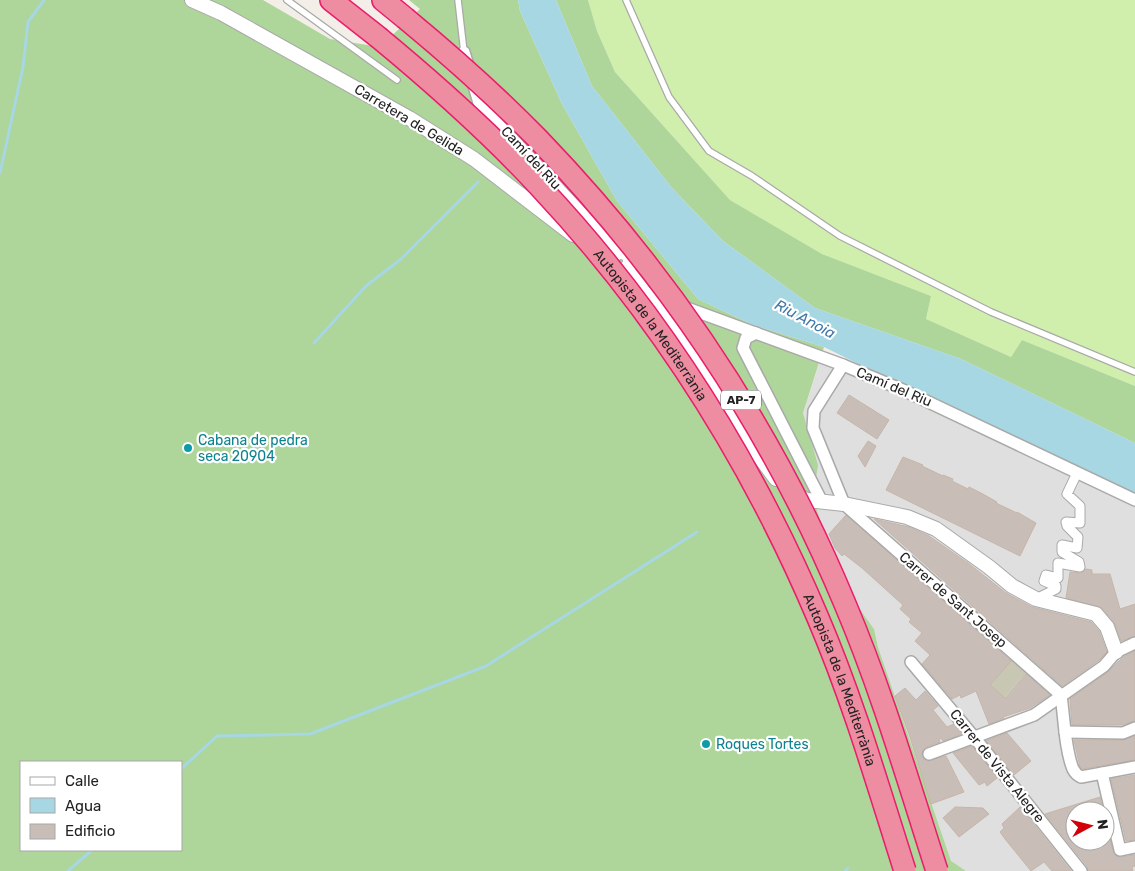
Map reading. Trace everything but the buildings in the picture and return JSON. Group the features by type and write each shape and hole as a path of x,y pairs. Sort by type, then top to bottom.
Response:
{"highway":[{"name":"Autopista de la Mediterrània","path":"331,0 378,37 464,111 522,168 560,209 613,272 676,358 721,427 765,504 819,619 854,711 905,871"},
{"name":"AP-7","path":"383,0 458,63 519,120 602,209 682,311 743,404 791,486 845,602 884,706 937,871"}],"street":[{"name":"Carretera de Gelida","path":"192,0 221,13 337,77 409,118 474,159 579,240 615,258 617,270 626,269 646,293"},
{"name":"Camí del Riu","path":"464,52 479,104 615,258"},
{"name":"Camí del Riu","path":"646,293 843,365 903,390 1135,500"},
{"path":"646,293 702,367 753,448 784,490 807,500 844,504 907,517 936,530 1012,586 1036,599 1096,614 1108,627 1116,652"},
{"path":"756,333 746,338 743,348 822,502"},
{"path":"843,365 814,411 813,428 844,504"},
{"path":"1036,599 1056,589 1056,586 1044,581 1046,575 1058,578 1058,563 1080,567 1079,562 1062,552 1062,545 1077,548 1078,537 1067,526 1066,522 1080,523 1080,506 1067,494 1077,473"},
{"name":"Carrer de Sant Josep","path":"844,504 1062,695"},
{"path":"929,754 1034,715 1104,666 1116,652 1135,643"},
{"name":"Carrer de Vista Alegre","path":"911,662 974,737 1081,871"},
{"path":"1062,695 1065,732 1072,768 1076,774 1081,777 1135,767"},
{"path":"1065,732 1123,733 1135,728"},
{"path":"1102,773 1120,850 1135,847"}],"lane":[{"path":"287,0 397,80"},
{"path":"458,0 464,52"},
{"path":"626,0 669,97 709,151 752,176 840,236 991,312 1135,372"}],"shaded area":[{"path":"822,355 1135,499 1135,871 966,871 951,862 878,647 874,629 859,608 840,569 813,498 803,413"},
{"path":"1013,657 1028,671 1004,698 990,685"}],"green space":[{"path":"0,0 263,0 330,39 380,47 420,9 409,0 518,0 520,11 562,104 617,201 698,299 753,325 824,347 803,413 818,465 813,498 840,569 859,608 874,629 878,647 951,861 966,871 0,871"},
{"path":"556,0 588,0 597,31 615,72 730,200 822,254 931,296 926,319 1011,357 1022,340 1135,386 1135,443 961,359 815,308 723,241 672,188 592,86"},
{"path":"588,0 1135,0 1135,386 1022,340 1011,357 926,319 931,296 822,254 730,200 615,72 597,31"}],"water":[{"name":"Riu Anoia","path":"518,0 556,0 592,86 672,188 723,241 815,308 961,359 1135,443 1135,494 824,347 753,325 698,299 617,201 562,104 520,11"}],"waterway":[{"path":"0,173 23,67 28,22 44,0"},
{"path":"314,343 366,286 401,259 478,182"},
{"path":"182,768 217,736 310,734 486,666 697,532"},
{"path":"68,871 91,851"},
{"path":"845,871 848,868"}],"place":[{"name":"Cabana de pedra seca 20904","path":"188,448"},
{"name":"Roques Tortes","path":"706,744"}]}
